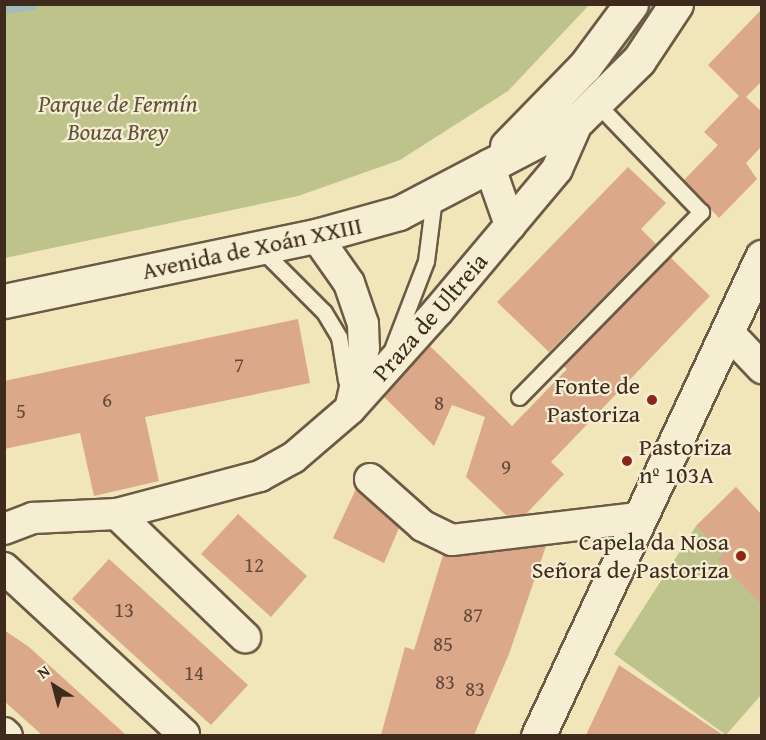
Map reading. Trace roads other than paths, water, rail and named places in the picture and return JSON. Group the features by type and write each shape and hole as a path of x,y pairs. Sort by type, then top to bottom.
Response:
{"street":[{"name":"Avenida de Xoán XXIII","path":"489,165 585,66 631,4"},
{"name":"Avenida de Xoán XXIII","path":"4,301 261,249 365,225 434,198 588,111 639,60 676,4"},
{"name":"Praza de Ultreia","path":"4,529 33,518 117,514 260,476 293,458 342,416 510,225 557,169 588,111"},
{"path":"489,165 510,225"},
{"name":"Praza de Ultreia","path":"316,236 349,283 363,324 364,348 342,416"},
{"path":"538,735 636,518 728,332 762,257"},
{"path":"728,332 762,368"},
{"path":"370,479 423,526 452,540 636,518"},
{"path":"117,514 245,637"},
{"path":"4,568 184,734"}],"lane":[{"path":"519,397 701,212 588,111"},
{"path":"381,374 417,292 430,245 434,198"},
{"path":"261,249 324,312 339,337 346,379 342,416"}],"waterway":[{"path":"4,8 33,4"}],"place":[{"name":"Fonte de Pastoriza","path":"652,400"},
{"name":"Pastoriza nº 103A","path":"627,461"},
{"name":"Capela da Nosa Señora de Pastoriza","path":"741,556"}],"park label":[{"name":"Parque de Fermín Bouza Brey","path":"118,118"}]}
